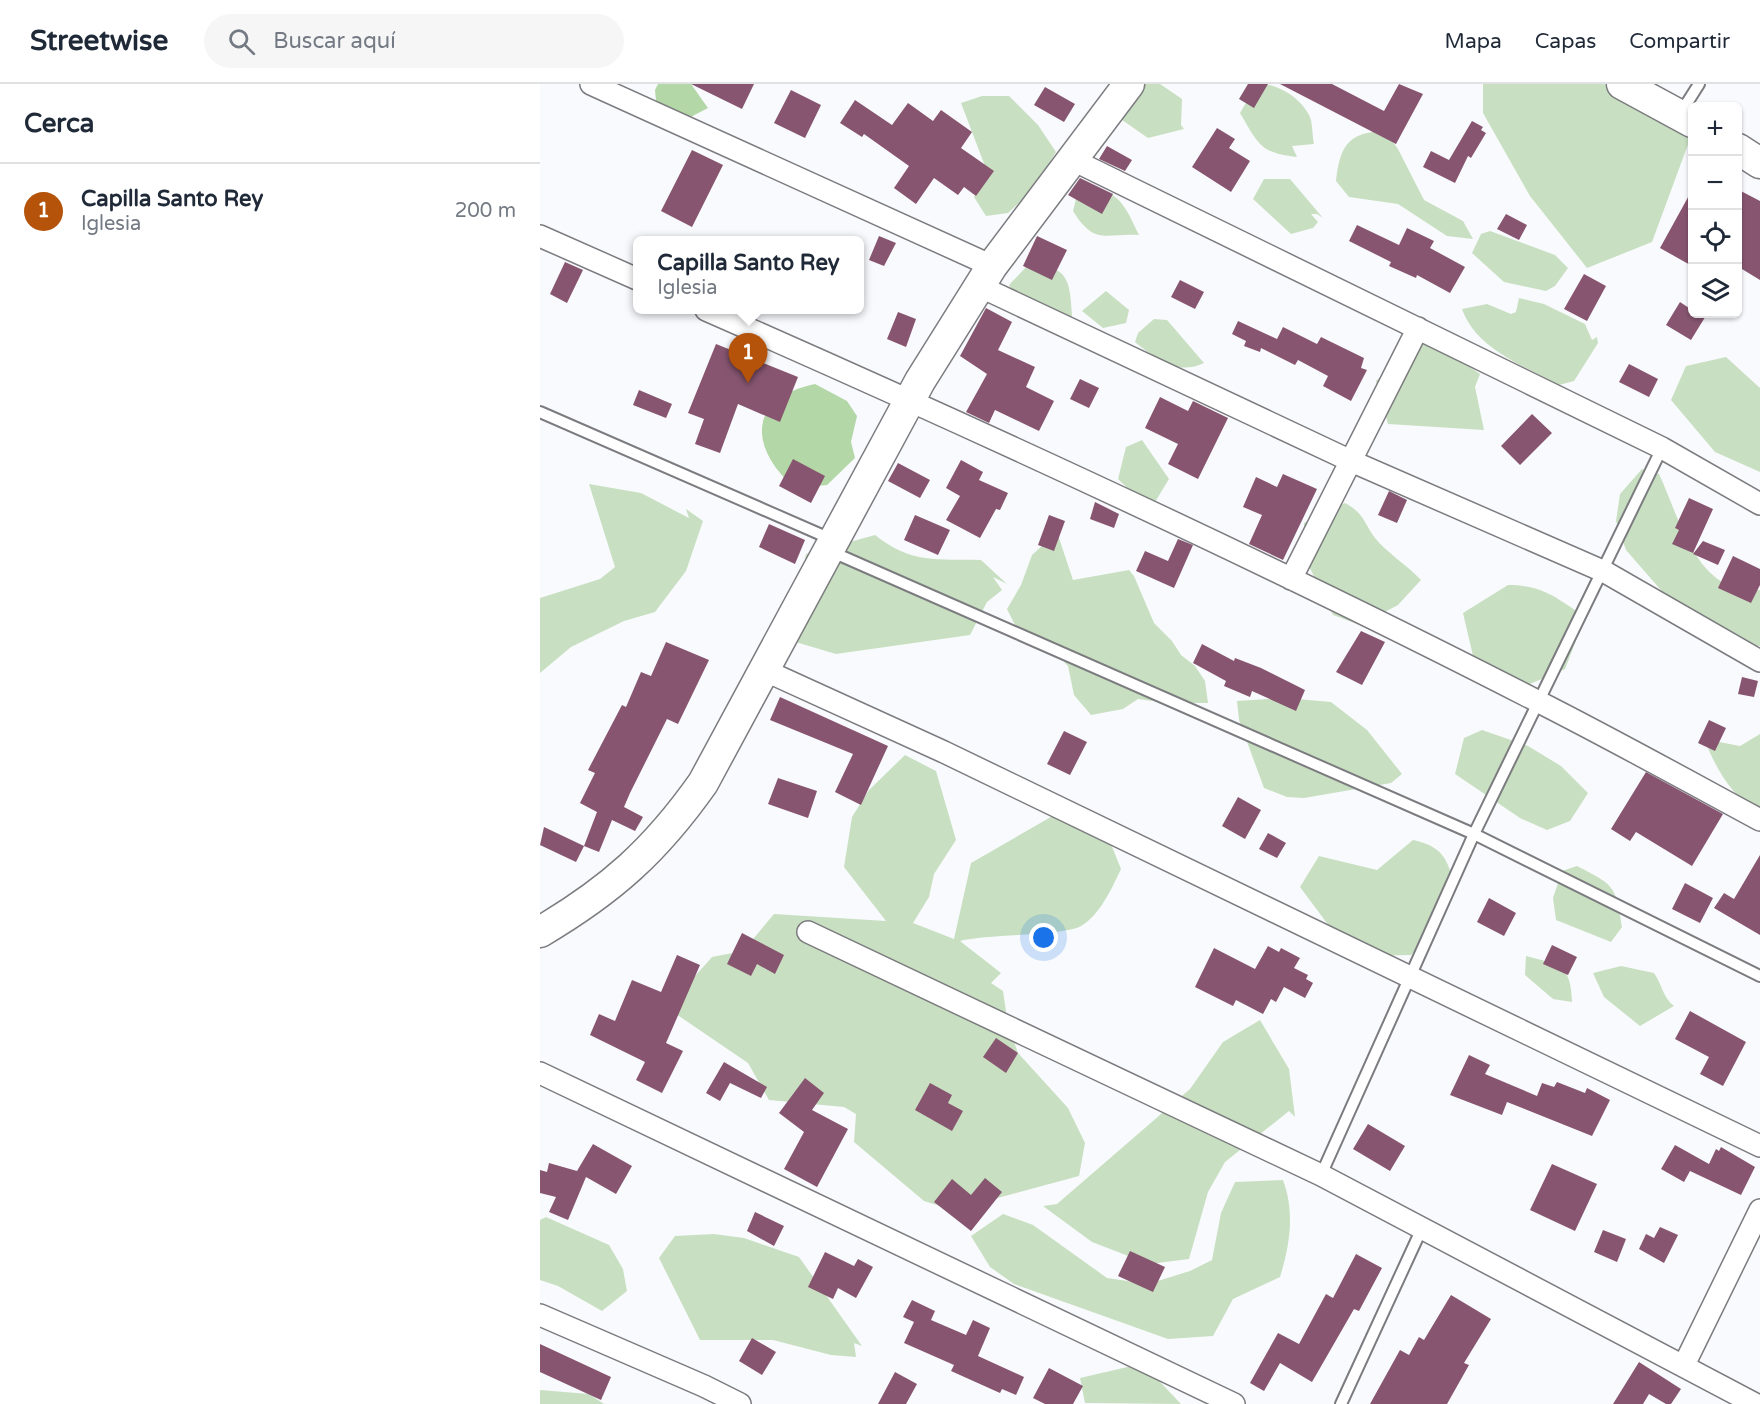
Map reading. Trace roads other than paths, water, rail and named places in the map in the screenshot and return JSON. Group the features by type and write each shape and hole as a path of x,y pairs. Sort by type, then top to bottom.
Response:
{"main road":[{"path":"540,932 585,906 617,881 678,818 703,783 909,399 985,276 1129,84"},
{"path":"1622,84 1686,118"},
{"path":"1742,152 1760,163"}],"street":[{"path":"591,84 985,276 1351,461 1601,571 1760,661"},
{"path":"1071,159 1662,448 1760,504"},
{"path":"540,236 633,277"},
{"path":"717,314 909,399 1291,579 1538,701 1760,820"},
{"path":"1291,579 1418,328"},
{"path":"764,670 944,752 1409,974 1760,1146"},
{"path":"808,932 1321,1175 1423,1226 1755,1404"},
{"path":"540,1073 1234,1404"},
{"path":"1684,1365 1760,1210"},
{"path":"540,1315 704,1386 740,1404"}],"lane":[{"path":"1686,118 1699,84"},
{"path":"540,412 1474,834 1760,976"},
{"path":"1321,1175 1409,974 1474,834 1662,448"},
{"path":"1341,1404 1423,1226"}],"place":[{"name":"Capilla Santo Rey","path":"748,383"}]}
